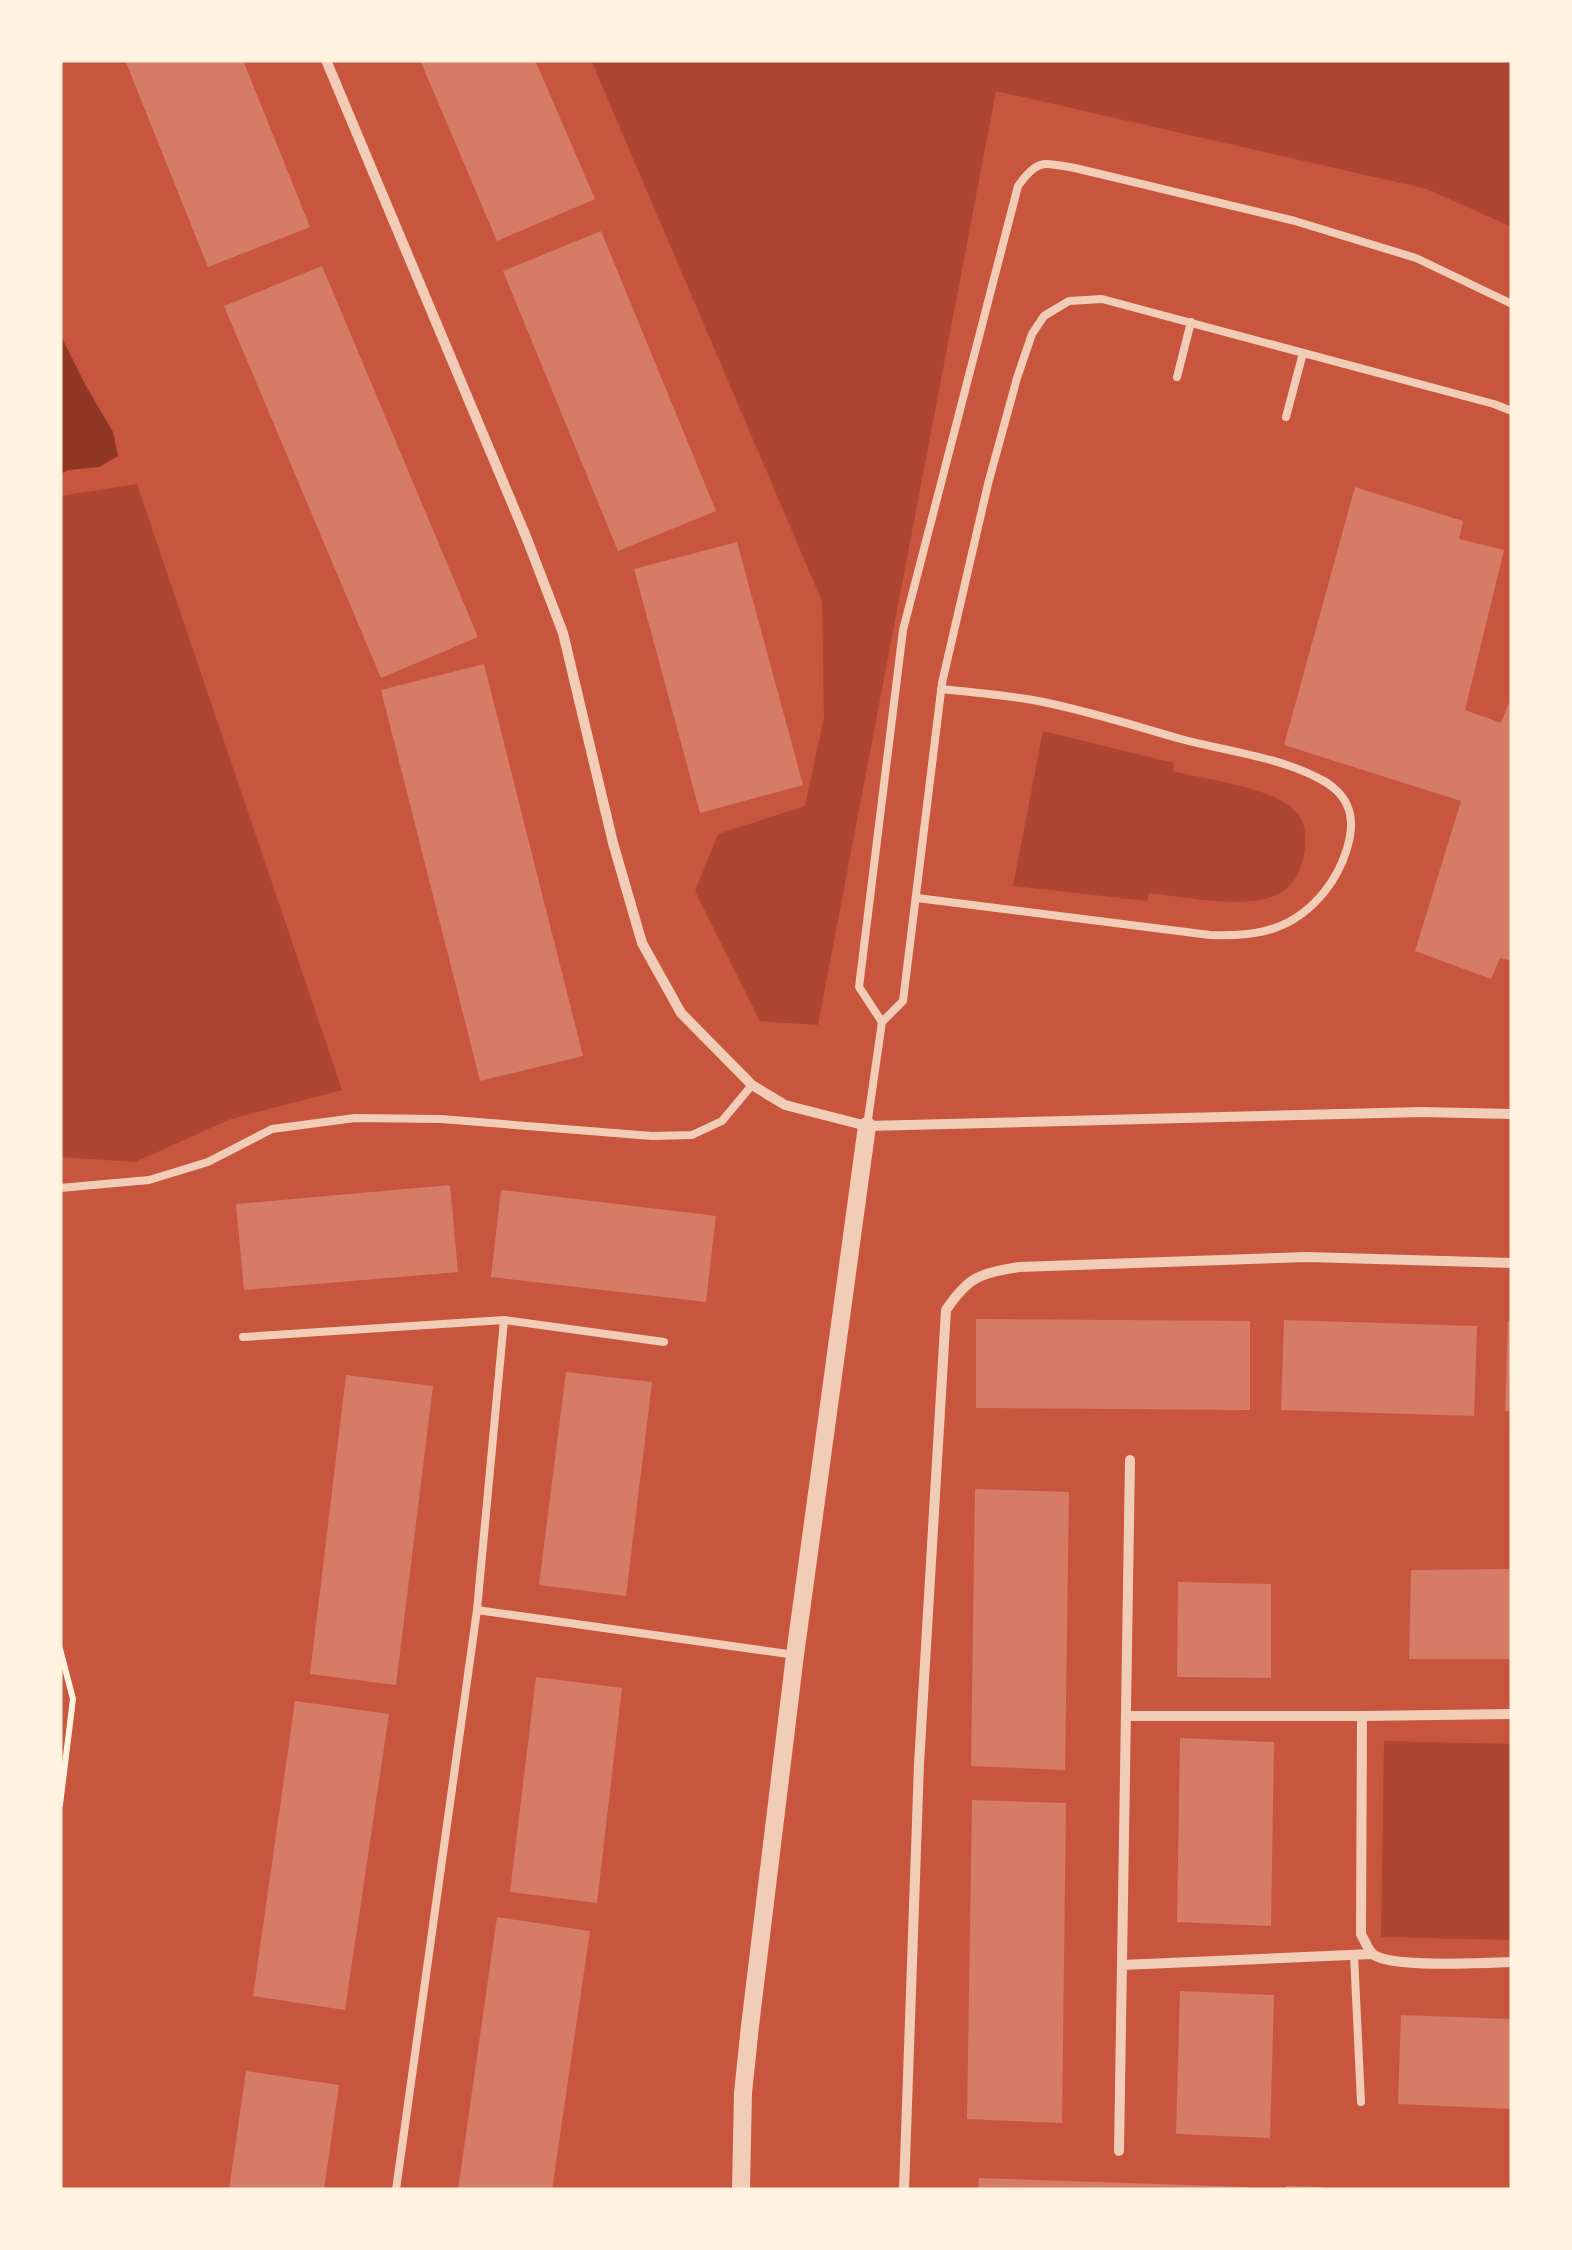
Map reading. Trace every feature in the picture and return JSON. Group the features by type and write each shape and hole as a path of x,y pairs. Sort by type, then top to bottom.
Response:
{"street":[{"path":"326,60 528,539 563,633 613,843 642,943 681,1014 752,1085 785,1106 867,1126 1422,1112 1512,1114"},
{"path":"741,2190 742,2093 795,1654 867,1126"},
{"path":"904,2190 919,1764 946,1310 963,1285 990,1272 1019,1267 1307,1257 1512,1262"},
{"path":"1119,2151 1130,1460"},
{"path":"1126,1716 1512,1714"},
{"path":"1362,1716 1361,1934 1372,1954"},
{"path":"1122,1965 1372,1954 1387,1960 1451,1965 1512,1962"}],"lane":[{"path":"882,1022 859,987 903,630 1018,186 1030,169 1043,163 1075,168 1295,221 1416,258 1512,304"},
{"path":"867,1126 882,1022 903,1001 942,689 988,484 1017,378 1032,334 1044,316 1069,301 1102,300 1512,411"},
{"path":"1177,377 1191,322"},
{"path":"1286,418 1303,353"},
{"path":"916,898 1210,936 1242,936 1286,925 1308,910 1336,876 1349,840 1347,804 1320,778 1253,755 1037,701 942,689"},
{"path":"60,1188 148,1180 208,1162 272,1129 355,1118 441,1120 652,1136 692,1134 722,1122 752,1085"},
{"path":"396,2190 477,1610 504,1320"},
{"path":"242,1336 504,1320 664,1342"},
{"path":"477,1610 795,1654"},
{"path":"1354,1955 1362,2102"}],"path":[{"path":"60,1649 73,1699 60,1805"}],"shaded area":[{"path":"591,60 1512,60 1512,227 1427,189 996,91 818,1025 760,1021 695,891 718,834 805,806 824,717 822,601"},
{"path":"60,334 113,432 118,456 99,467 60,474"},
{"path":"137,484 342,1090 231,1119 135,1162 60,1157 60,496"},
{"path":"1043,731 1174,763 1173,771 1251,789 1280,800 1295,811 1305,831 1298,874 1279,894 1250,901 1149,893 1147,901 1013,886"},
{"path":"1384,1741 1512,1744 1512,1940 1381,1937"}],"building":[{"path":"125,60 243,60 310,227 208,267"},
{"path":"420,60 535,60 595,199 497,241"},
{"path":"601,231 716,511 618,551 503,271"},
{"path":"322,266 478,637 381,678 224,306"},
{"path":"1355,487 1463,521 1459,539 1504,550 1465,710 1501,723 1512,696 1512,961 1500,958 1491,979 1415,951 1461,801 1284,745"},
{"path":"737,542 803,785 700,813 634,569"},
{"path":"484,664 583,1056 480,1081 381,690"},
{"path":"450,1185 458,1272 244,1290 236,1204"},
{"path":"501,1190 716,1216 706,1302 491,1277"},
{"path":"976,1319 1250,1321 1250,1410 976,1408"},
{"path":"1284,1320 1477,1326 1474,1416 1281,1410"},
{"path":"1508,1321 1512,1321 1512,1411 1505,1411"},
{"path":"566,1372 652,1382 626,1596 539,1585"},
{"path":"346,1375 433,1386 396,1685 310,1674"},
{"path":"975,1489 1069,1492 1065,1770 971,1766"},
{"path":"1512,1569 1512,1659 1409,1659 1411,1570"},
{"path":"1178,1582 1271,1584 1271,1678 1177,1677"},
{"path":"536,1677 622,1688 597,1903 510,1892"},
{"path":"295,1701 389,1714 345,2010 253,1996"},
{"path":"1180,1738 1274,1742 1271,1926 1177,1922"},
{"path":"972,1800 1066,1803 1062,2123 967,2119"},
{"path":"497,1917 590,1931 552,2190 458,2190"},
{"path":"1180,1991 1274,1995 1270,2138 1176,2134"},
{"path":"1401,2015 1512,2019 1512,2109 1398,2104"},
{"path":"246,2071 339,2085 324,2190 229,2190"},
{"path":"979,2178 1247,2187 1247,2190 978,2190"},
{"path":"1286,2186 1322,2187 1322,2190 1286,2190"}]}
